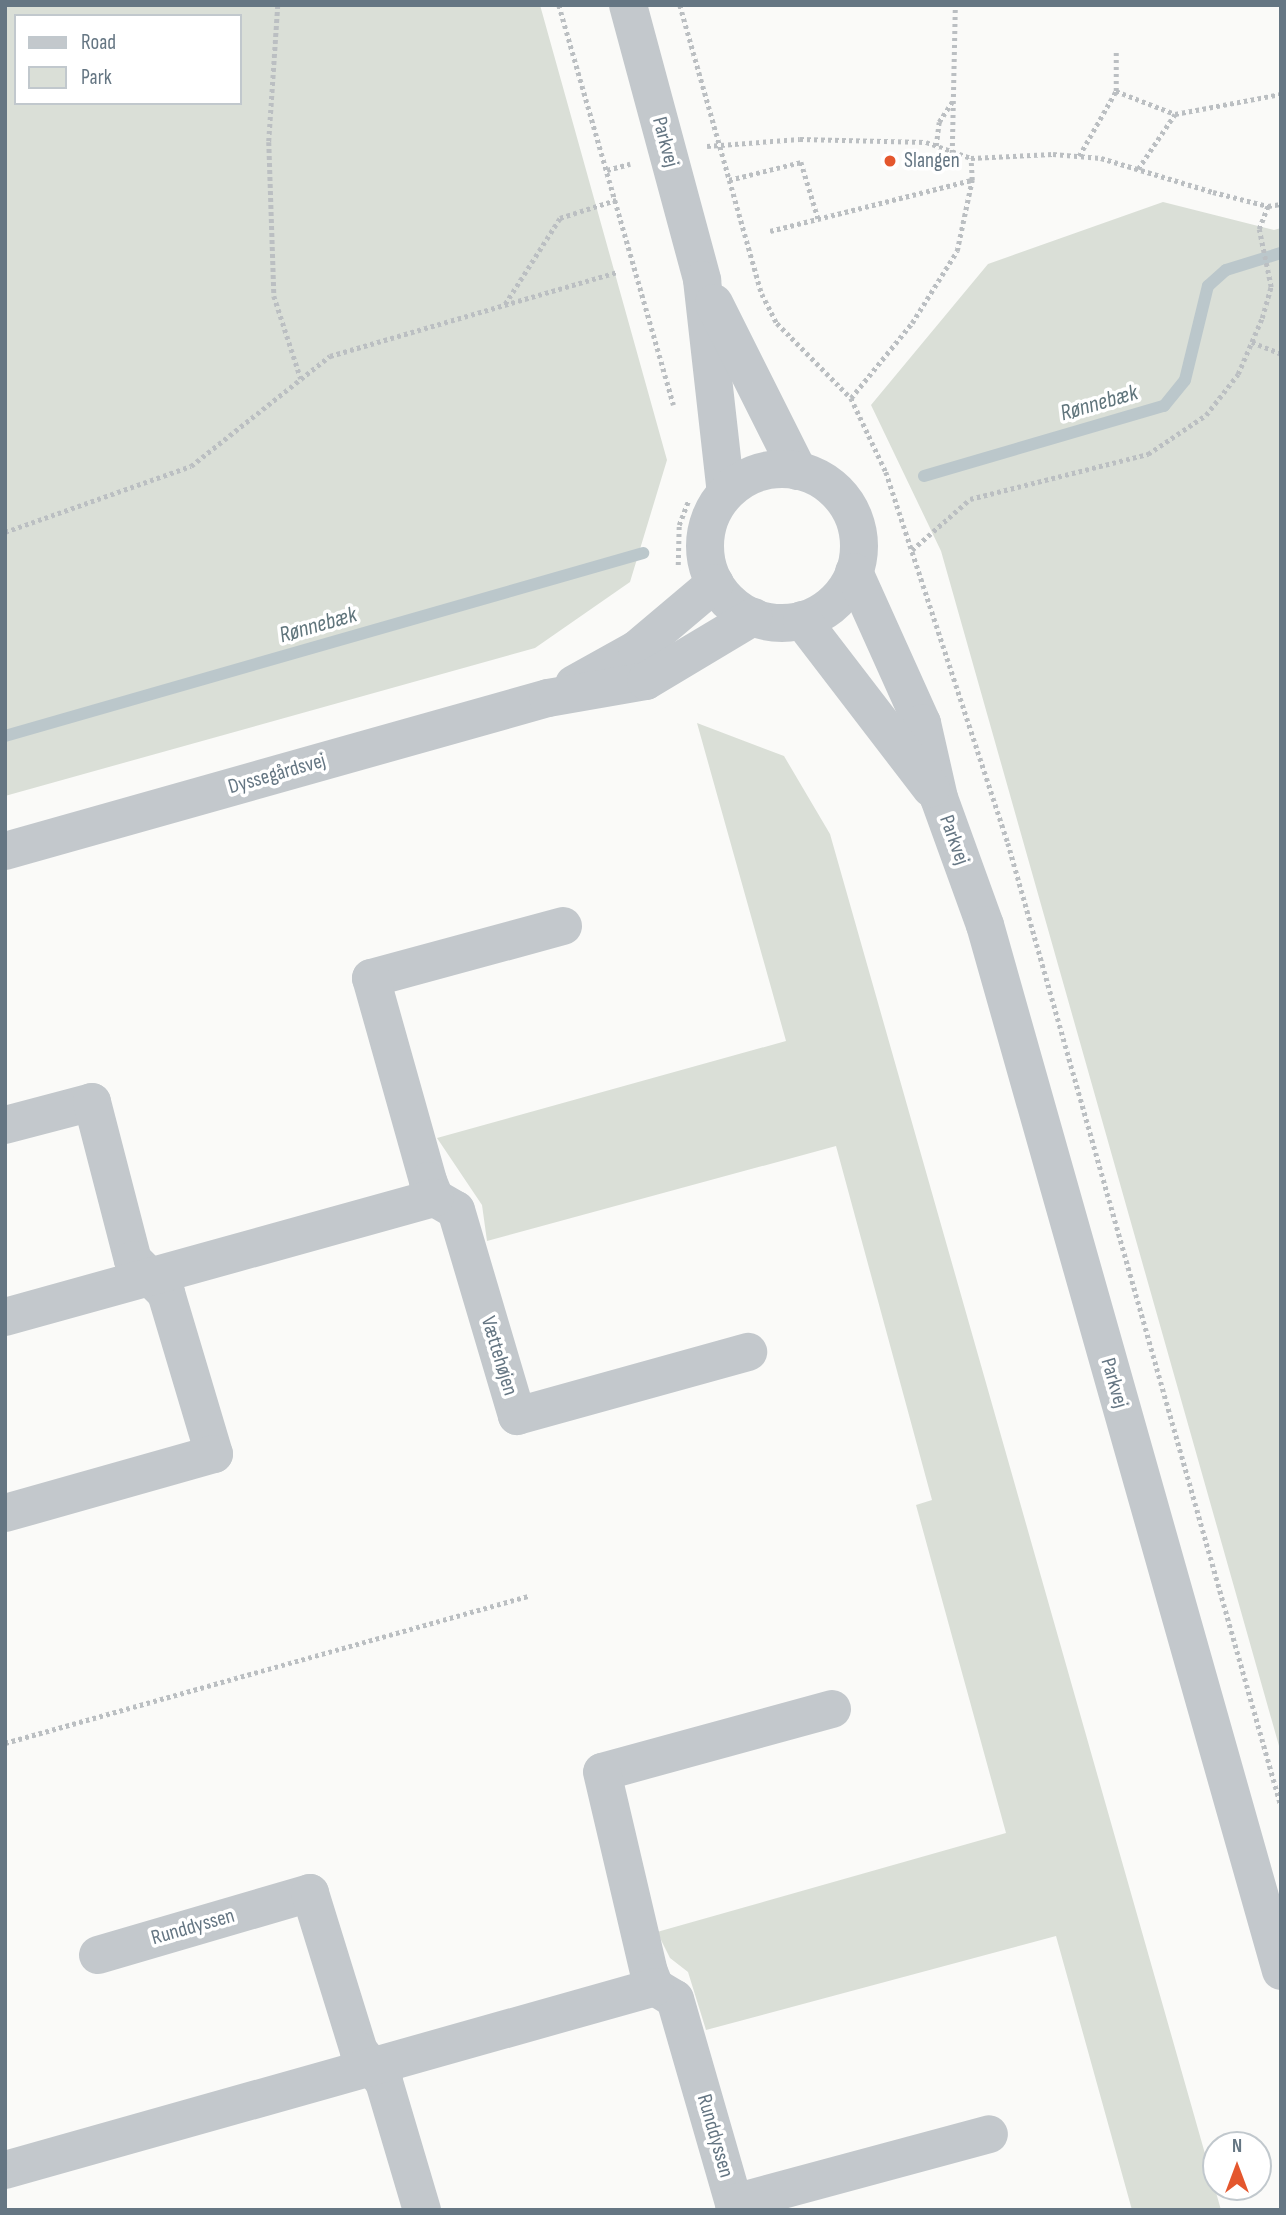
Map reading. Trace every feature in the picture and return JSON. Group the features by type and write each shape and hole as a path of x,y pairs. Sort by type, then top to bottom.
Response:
{"street":[{"name":"Parkvej","path":"628,5 702,280 798,471"},
{"name":"Parkvej","path":"702,280 708,492"},
{"path":"798,471 831,487 853,517 858,535 854,572 834,603 802,620 777,623 753,617 731,603 715,583 705,546 715,509 708,492 759,472 798,471"},
{"name":"Parkvej","path":"854,572 922,723 939,798 985,925 1281,1971"},
{"name":"Dyssegårdsvej","path":"548,698 637,649 715,583"},
{"name":"Dyssegårdsvej","path":"5,851 548,698 646,681 753,617"},
{"name":"Parkvej","path":"802,620 939,798"},
{"path":"5,1317 435,1198 371,978 563,926"},
{"path":"5,1125 92,1102 134,1260 153,1276 166,1293 214,1454 5,1513"},
{"name":"Vættehøjen","path":"435,1198 456,1210 517,1416 748,1352"},
{"path":"5,2170 655,1987 602,1772 832,1709"},
{"name":"Runddyssen","path":"98,1955 310,1893 359,2051 384,2082 422,2210"},
{"name":"Runddyssen","path":"655,1987 675,2000 734,2203 989,2134"}],"path":[{"path":"278,5 269,142 274,296 301,379"},
{"path":"559,5 677,412"},
{"path":"680,5 718,144"},
{"path":"952,153 955,5"},
{"path":"1079,156 1116,90 1116,52"},
{"path":"1116,90 1175,114 1281,94"},
{"path":"936,146 939,122 955,98"},
{"path":"1139,169 1175,114"},
{"path":"607,170 718,144 800,139 926,142 971,158 1079,156 1139,169 1268,206 1281,204"},
{"path":"851,398 912,323 957,251 972,180 971,158"},
{"path":"729,180 801,162 818,218"},
{"path":"769,230 972,180"},
{"path":"505,305 560,218 616,200"},
{"path":"912,550 970,499 1149,454 1206,415 1238,374 1271,287 1259,229 1268,206"},
{"path":"5,533 191,466 330,356 617,272"},
{"path":"1252,341 1281,354"},
{"path":"677,573 679,525 708,492"},
{"path":"5,1743 527,1596"}],"green space":[{"path":"5,5 540,5 667,460 630,582 535,648 5,796"},
{"path":"1163,202 1274,230 1281,228 1281,1753 941,551 871,405 988,264"},
{"path":"697,723 784,756 830,834 1202,2143 1202,2201 1218,2201 1221,2210 1132,2210 1056,1936 706,2030 688,1972 670,1958 657,1932 1006,1833 916,1505 932,1500 836,1146 487,1241 482,1205 437,1138 786,1041"}],"waterway":[{"name":"Rønnebæk","path":"924,476 1164,406 1185,380 1208,286 1226,270 1281,253"},
{"name":"Rønnebæk","path":"5,736 643,553"}],"place":[{"name":"Slangen","path":"890,161"}]}
